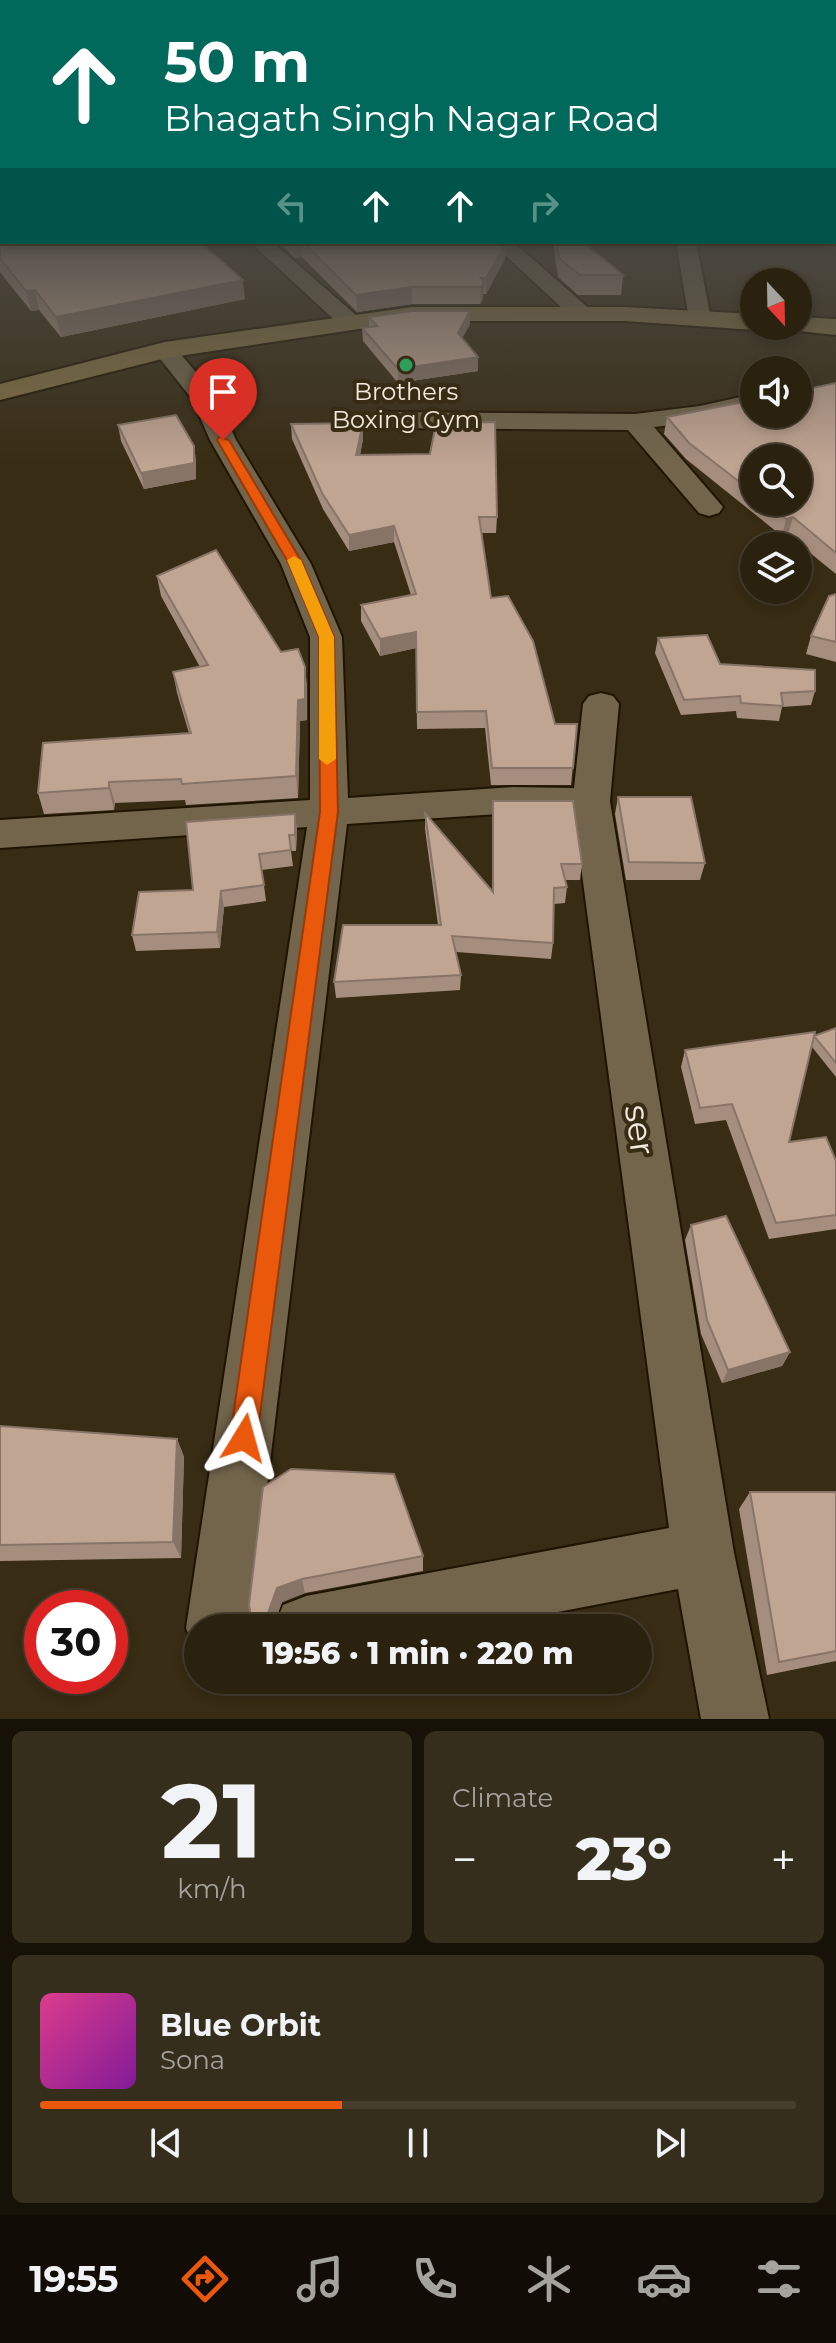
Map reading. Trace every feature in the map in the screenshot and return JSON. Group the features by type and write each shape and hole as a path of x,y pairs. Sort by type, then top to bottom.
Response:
{"main road":[{"path":"0,392 165,350 412,314 740,321"},
{"path":"812,326 836,327"}],"street":[{"path":"331,305 349,321"},
{"path":"572,305 584,316"},
{"path":"697,305 700,319"},
{"path":"165,350 204,397 223,440 296,564 326,637 329,812 220,1614"},
{"path":"386,420 635,422 700,414 740,405"},
{"path":"635,422 709,507"},
{"name":"ser","path":"601,704 591,801 703,1553 735,1719"},
{"path":"0,834 513,800 591,801"},
{"path":"380,1614 703,1553"}],"building":[{"path":"47,305 116,305 56,317"},
{"path":"412,311 470,311 458,333 478,357 398,369 362,328 377,326 369,317"},
{"path":"836,383 836,553 793,517 786,519 782,516 812,516 812,444 740,444 740,482 689,443 667,417 740,403 740,428 812,428 812,388"},
{"path":"176,415 194,446 194,463 141,473 118,425"},
{"path":"495,422 497,517 479,517 491,598 508,596 533,641 555,724 577,724 573,768 492,768 486,711 417,712 416,632 380,639 361,605 416,594 394,526 349,535 322,493 291,424 363,423 356,455 430,454 436,423"},
{"path":"216,550 281,652 298,649 305,667 305,699 298,700 296,776 182,784 181,779 109,782 109,788 38,793 43,743 191,733 173,672 208,665 157,576"},
{"path":"836,594 836,642 811,636 829,596"},
{"path":"707,635 720,664 815,670 815,691 781,693 783,706 741,703 740,696 684,700 658,638"},
{"path":"618,797 691,797 705,863 629,862"},
{"path":"493,801 573,801 582,864 561,864 567,887 554,888 553,943 452,936 461,975 334,982 343,925 441,925 425,813 493,892"},
{"path":"295,814 295,835 289,835 291,850 259,854 264,885 221,891 217,932 132,935 139,892 193,890 186,822"},
{"path":"836,1028 836,1063 814,1036"},
{"path":"815,1032 789,1142 826,1137 836,1161 836,1215 776,1223 732,1104 700,1108 685,1050"},
{"path":"726,1216 790,1352 728,1370 707,1320 691,1225"},
{"path":"0,1426 177,1439 173,1542 0,1545"},
{"path":"291,1469 394,1474 423,1556 302,1579 277,1588 268,1614 251,1614 249,1605 263,1487"},
{"path":"750,1492 836,1492 836,1651 779,1662"}],"slow traffic":[{"path":"294,560 326,637 327,759"}],"place":[{"name":"Brothers Boxing Gym","path":"406,365"}],"route":[{"path":"223,440 296,564 326,637 329,812 244,1438"}]}
